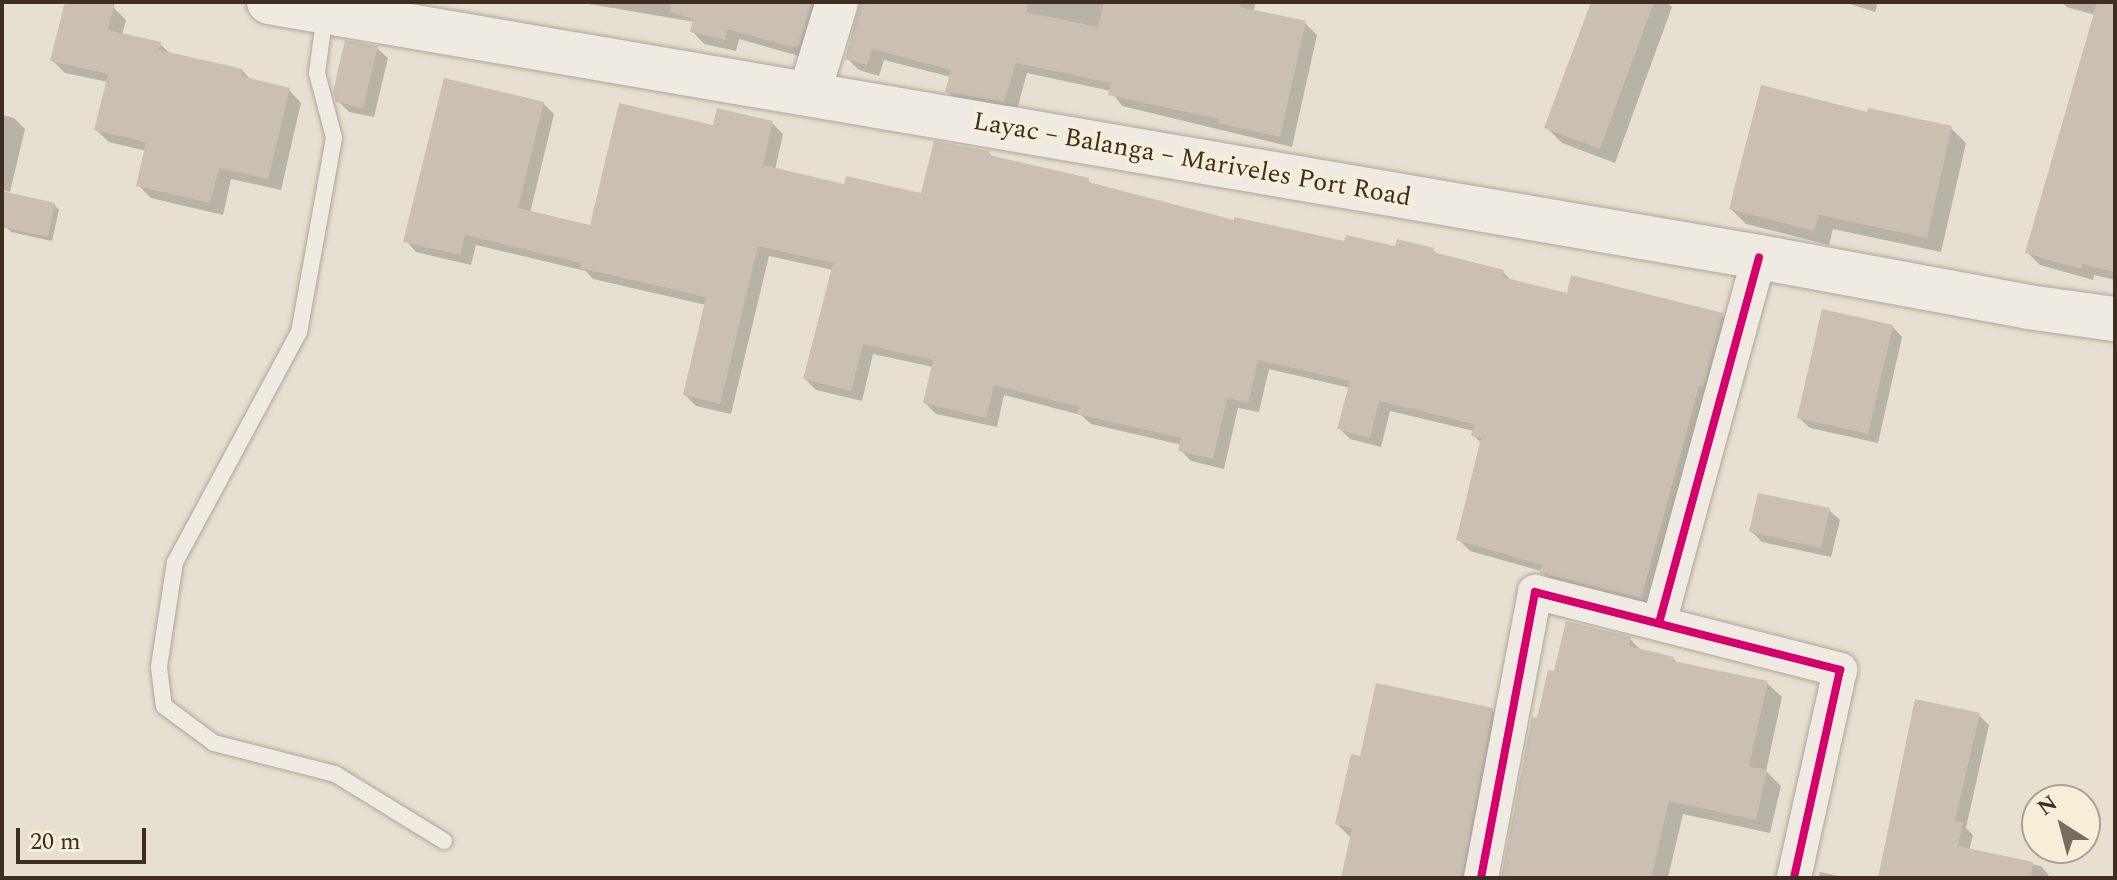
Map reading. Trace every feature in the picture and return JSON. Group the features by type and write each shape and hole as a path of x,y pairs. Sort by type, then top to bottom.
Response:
{"main road":[{"name":"Layac – Balanga – Mariveles Port Road","path":"269,2 1759,257 2028,307 2115,319"}],"street":[{"path":"809,94 837,2"},
{"path":"1659,623 1759,257"},
{"path":"1481,878 1535,592 1840,670 1794,878"}],"lane":[{"path":"325,12 317,73 334,138 299,332 175,562 159,667 164,706 214,743 335,774 444,841"}],"building":[{"path":"65,2 115,2 108,30 161,42 159,50 243,69 241,76 290,88 268,179 219,168 210,203 136,186 146,142 94,130 108,74 50,61"},
{"path":"671,2 812,2 799,46 792,47 727,29 725,40 690,32 693,19 670,12"},
{"path":"860,2 1029,2 1026,12 1098,27 1104,2 1242,2 1240,7 1306,21 1280,137 1218,123 1219,119 1108,95 1111,83 1016,63 1004,102 945,92 951,70 872,49 867,65 845,59"},
{"path":"1591,2 1654,2 1600,149 1544,128"},
{"path":"2097,2 2115,2 2115,272 2082,264 2081,269 2025,253"},
{"path":"345,40 378,46 363,108 336,102 333,92"},
{"path":"444,78 544,102 518,208 590,225 619,103 713,125 717,108 773,121 763,165 844,184 846,176 921,193 934,141 990,151 989,155 1089,178 1088,182 1234,220 1234,217 1344,241 1346,235 1395,246 1397,239 1434,248 1433,252 1504,270 1502,277 1567,293 1571,275 1723,313 1703,387 1699,386 1641,598 1540,573 1542,565 1456,540 1481,438 1471,436 1474,424 1379,401 1370,438 1337,429 1350,381 1258,360 1248,403 1227,398 1213,459 1178,451 1181,438 1077,414 1079,407 994,385 986,418 923,403 933,360 863,344 851,391 803,379 833,263 758,246 720,404 683,395 706,297 580,268 581,263 465,235 460,255 403,242"},
{"path":"1761,85 1867,112 1868,108 1952,126 1927,238 1819,215 1814,231 1729,209"},
{"path":"2,191 55,203 48,237 2,227"},
{"path":"1822,309 1893,325 1868,434 1797,418"},
{"path":"1758,493 1830,508 1821,548 1749,532"},
{"path":"1566,621 1631,637 1629,646 1674,657 1673,661 1768,681 1749,766 1767,770 1756,820 1669,801 1651,878 1501,878 1532,717 1537,718 1548,670 1554,671"},
{"path":"1376,683 1493,708 1462,878 1341,878 1352,828 1335,824 1351,754 1360,756"},
{"path":"1915,699 1980,713 1955,821 1963,822 1958,846 2021,859 2021,864 2033,864 2031,878 1878,878"}],"cycle path":[{"path":"1659,623 1759,257"},
{"path":"1481,878 1535,592 1840,670 1794,878"}]}
